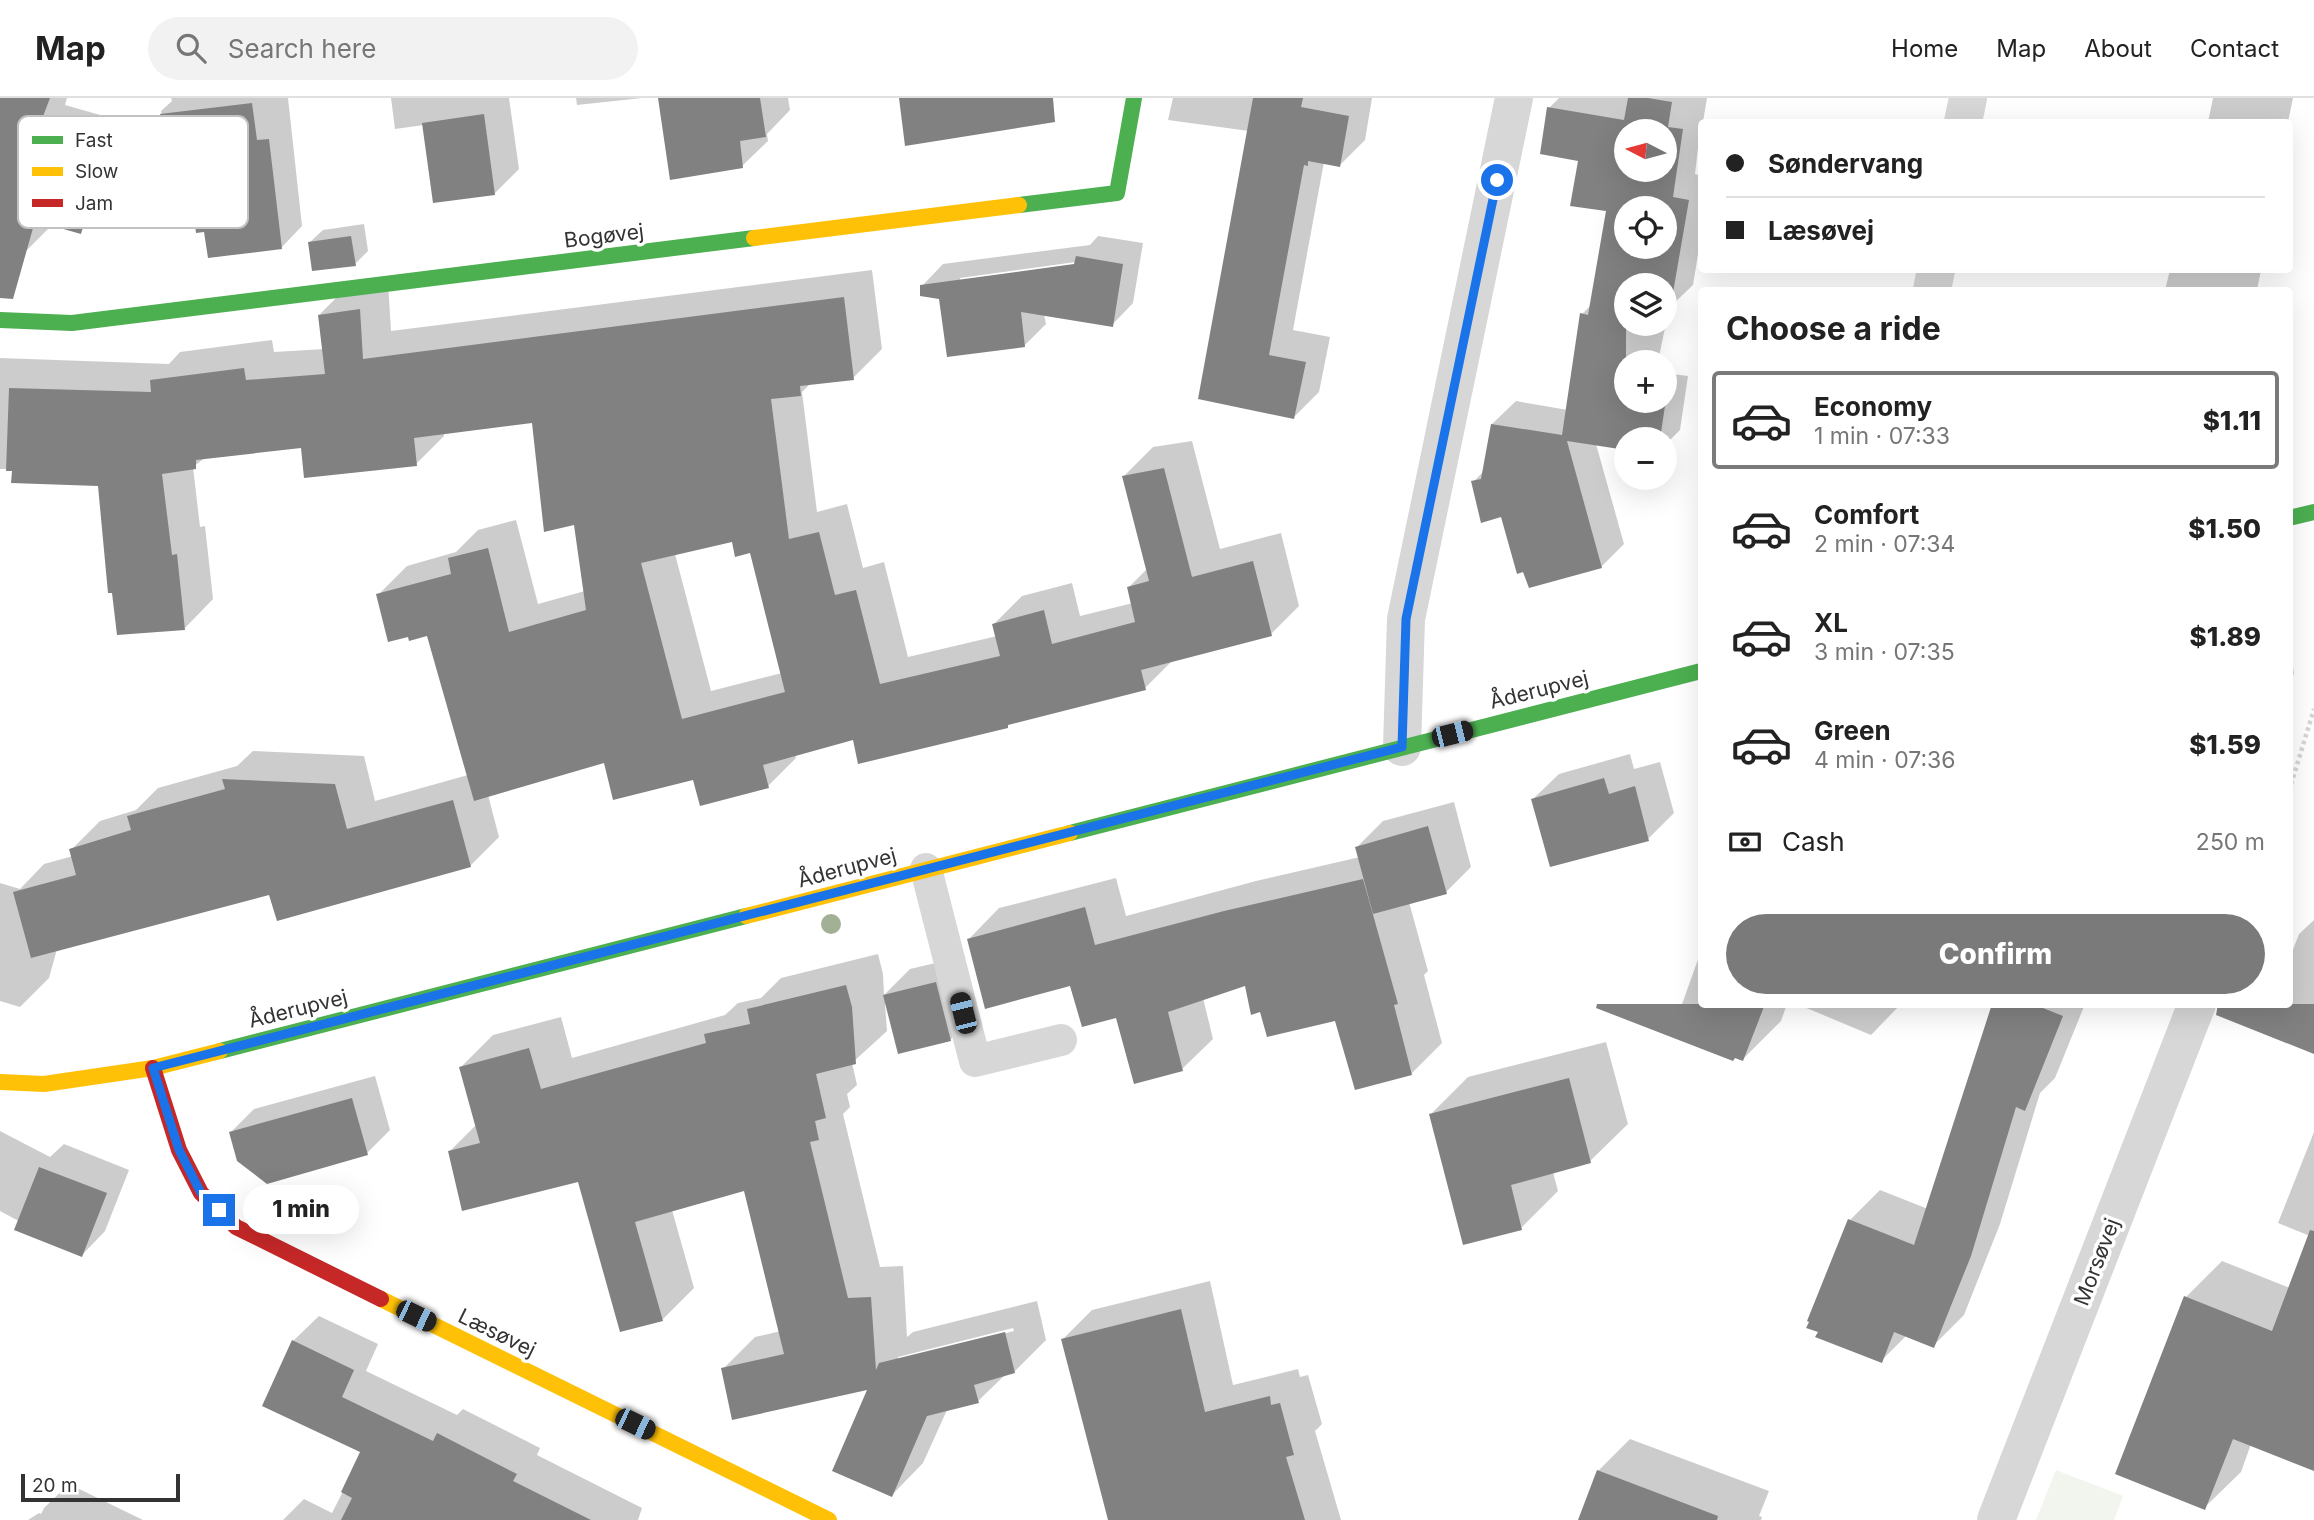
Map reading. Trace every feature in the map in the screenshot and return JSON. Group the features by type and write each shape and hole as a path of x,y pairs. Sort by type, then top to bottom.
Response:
{"street":[{"name":"Bogøvej","path":"0,320 72,323 1117,193 1134,98"},
{"path":"1402,747 1406,619 1514,98"},
{"path":"1964,119 1968,98"},
{"path":"2293,517 2314,512"},
{"name":"Åderupvej","path":"0,1082 44,1084 153,1068 1698,671"},
{"name":"Morsøvej","path":"1996,1520 2195,1008"},
{"name":"Læsøvej","path":"153,1068 179,1150 201,1193 236,1227 829,1520"}],"lane":[{"path":"926,869 975,1061 1060,1040"}],"path":[{"path":"2293,779 2314,709"}],"shaded area":[{"path":"2056,1470 2123,1496 2114,1520 2036,1520"}],"building":[{"path":"0,98 50,98 43,116 18,116 18,228 33,228 13,299 0,298"},
{"path":"658,98 760,98 766,137 740,141 743,168 670,180"},
{"path":"899,98 1053,98 1055,122 905,146"},
{"path":"1253,98 1303,98 1301,107 1349,116 1340,167 1308,161 1308,166 1304,165 1269,355 1306,362 1294,419 1198,399"},
{"path":"1628,98 1672,102 1669,119 1624,119"},
{"path":"252,103 257,140 269,139 282,249 208,258 204,232 196,233 195,228 248,228 248,116 160,114"},
{"path":"1547,107 1618,119 1614,119 1614,182 1675,182 1673,196 1614,196 1614,259 1677,259 1677,198 1689,200 1676,273 1614,273 1614,336 1626,336 1626,350 1614,350 1614,413 1664,413 1662,427 1614,427 1614,448 1567,441 1602,568 1529,588 1523,572 1517,574 1501,517 1481,523 1471,481 1481,479 1491,424 1562,435 1580,313 1588,315 1606,211 1570,206 1578,161 1540,154"},
{"path":"484,114 495,195 433,203 422,123"},
{"path":"1677,128 1683,129 1677,170"},
{"path":"60,228 83,228 81,234"},
{"path":"351,236 356,266 312,271 308,242"},
{"path":"1076,256 1123,264 1113,327 1021,312 1025,347 947,357 939,299 920,296 920,285 1074,264"},
{"path":"844,297 854,380 800,386 801,396 771,399 789,539 819,532 835,595 856,590 880,684 1000,656 992,624 1044,610 1052,644 1135,622 1127,587 1149,581 1122,476 1164,468 1192,577 1253,561 1272,636 1141,670 1146,690 1008,725 1008,728 858,764 853,740 763,765 769,788 700,806 693,780 613,800 604,763 474,801 427,636 409,641 408,637 388,642 376,594 451,574 448,558 488,548 509,632 586,610 574,525 544,532 532,423 414,438 417,466 304,478 301,448 196,460 196,469 162,474 172,555 177,554 185,630 117,635 112,593 108,593 98,486 11,483 12,471 6,471 9,388 151,392 150,380 244,368 246,380 325,374 318,315 360,309 363,359","holes":["732,542 735,557 750,553 785,692 682,719 641,563"]},
{"path":"1604,778 1609,794 1635,786 1649,841 1550,867 1531,799"},
{"path":"222,779 335,784 347,829 453,800 471,867 277,921 269,895 31,958 13,892 76,875 69,849 131,830 127,816 225,789"},
{"path":"1428,826 1447,894 1373,914 1355,847"},
{"path":"1363,879 1398,1004 1394,1005 1412,1075 1355,1090 1335,1021 1267,1037 1260,1012 1251,1015 1245,986 1168,1012 1183,1071 1134,1084 1116,1018 1082,1027 1070,986 985,1009 967,939 1085,907 1095,945 1224,911"},
{"path":"936,982 951,1041 898,1054 883,995"},
{"path":"846,985 852,1007 856,1064 816,1074 826,1118 815,1121 819,1140 810,1142 848,1298 871,1297 876,1370 879,1363 1005,1332 1015,1373 974,1385 979,1403 927,1416 892,1497 832,1471 867,1390 732,1420 721,1368 784,1354 744,1191 635,1222 663,1321 620,1332 578,1182 462,1211 448,1151 480,1143 459,1067 529,1048 541,1089 706,1043 704,1034 750,1024 747,1009"},
{"path":"1597,1004 1698,1004 1698,1008 1763,1008 1743,1061 1735,1058 1733,1061 1596,1008"},
{"path":"2293,1004 2314,1004 2314,1054 2216,1015 2217,1008 2293,1008"},
{"path":"1991,1008 2043,1008 2063,1016 2025,1111 2016,1107 1971,1256 1934,1348 1894,1332 1882,1363 1815,1337 1818,1332 1806,1328 1848,1219 1914,1245"},
{"path":"1569,1078 1591,1163 1511,1185 1522,1230 1463,1245 1429,1114"},
{"path":"352,1098 368,1155 267,1184 237,1161 229,1132"},
{"path":"39,1167 107,1193 82,1257 14,1230"},
{"path":"2310,1230 2314,1231 2314,1471 2233,1439 2205,1510 2115,1474 2184,1296 2272,1331"},
{"path":"1181,1309 1205,1412 1270,1396 1271,1405 1280,1403 1294,1455 1286,1457 1305,1520 1108,1520 1061,1339"},
{"path":"292,1340 354,1370 342,1397 433,1441 437,1433 517,1474 513,1481 591,1520 341,1520 352,1498 341,1492 360,1452 262,1406"},
{"path":"1597,1470 1718,1516 1717,1520 1578,1520"}],"traffic: fast":[{"path":"1019,205 1117,193 1134,98"},
{"path":"0,320 72,323 754,238"},
{"path":"2293,517 2314,512"},
{"path":"1070,833 1698,672"},
{"path":"220,1051 746,916"}],"traffic: slow":[{"path":"754,238 1019,205"},
{"path":"746,916 1070,833"},
{"path":"0,1082 44,1084 153,1068 220,1051"},
{"path":"381,1299 829,1520"}],"traffic: jam":[{"path":"153,1068 179,1150 201,1193 236,1227 381,1299"}],"route":[{"path":"219,1210 201,1193 179,1150 153,1068 1402,747 1406,619 1497,180"}]}
